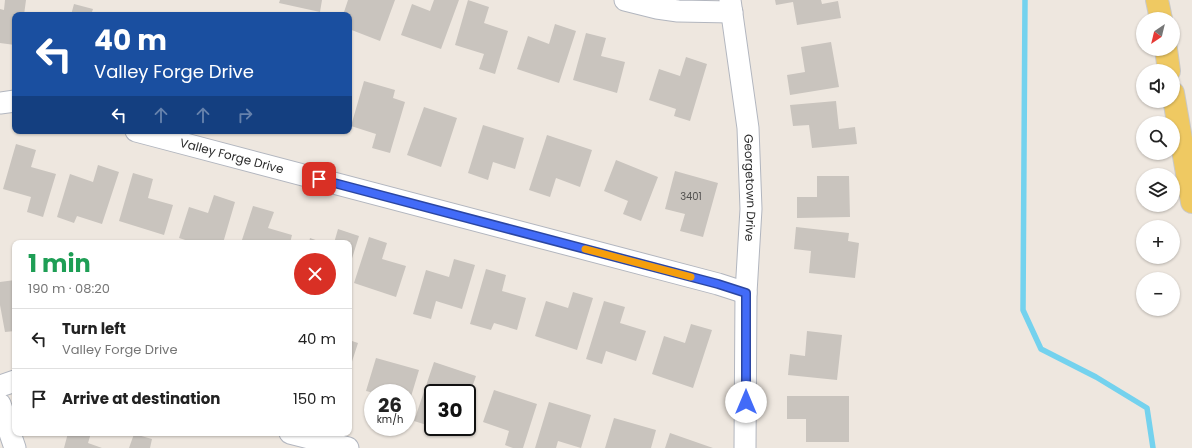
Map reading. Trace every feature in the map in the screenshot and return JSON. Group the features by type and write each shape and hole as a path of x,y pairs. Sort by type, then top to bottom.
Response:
{"main road":[{"path":"1157,0 1159,12"},
{"path":"1176,108 1192,202"}],"street":[{"path":"625,0 678,11 731,6"},
{"name":"Georgetown Drive","path":"731,6 748,128 751,209 746,293 745,448"},
{"path":"0,102 12,101"},
{"name":"Valley Forge Drive","path":"147,134 718,284 746,293"},
{"path":"0,386 12,382"},
{"path":"0,404 15,448"},
{"path":"302,436 348,448"}],"building":[{"path":"5,0 26,0 24,12 12,12 12,45 0,43 0,9 4,10"},
{"path":"280,0 322,0 320,12 279,3"},
{"path":"348,0 395,0 380,41 352,30 352,12 344,12"},
{"path":"434,0 459,0 441,49 401,35 412,4 430,11"},
{"path":"468,0 489,7 484,23 508,31 495,74 479,69 484,54 455,45"},
{"path":"775,0 821,0 822,4 838,1 841,18 797,25 793,2 776,5"},
{"path":"74,4 93,9 92,12 72,12"},
{"path":"555,24 576,31 559,83 517,69 528,36 549,44"},
{"path":"586,33 606,38 601,56 625,62 617,93 573,80"},
{"path":"831,42 839,87 790,95 787,75 805,72 801,47"},
{"path":"686,57 707,64 690,121 674,116 676,109 649,100 659,69 680,76"},
{"path":"364,81 395,90 393,98 405,102 390,153 372,148 376,134 352,126"},
{"path":"836,101 839,129 855,127 857,144 812,148 809,125 793,126 790,105"},
{"path":"424,107 457,118 441,167 407,155"},
{"path":"483,125 524,138 515,169 493,162 488,180 468,173"},
{"path":"547,135 592,150 580,187 556,178 550,197 529,190"},
{"path":"16,144 36,150 31,167 56,174 43,217 27,212 31,197 3,189"},
{"path":"616,160 658,177 641,221 623,214 628,201 604,191"},
{"path":"98,165 119,172 102,224 77,216 74,223 57,217 70,174 93,182"},
{"path":"675,171 718,183 703,237 680,231 685,214 665,209"},
{"path":"133,173 153,179 148,198 173,205 164,235 119,221"},
{"path":"817,176 849,176 850,217 797,218 797,197 817,197"},
{"path":"214,195 235,202 224,240 185,240 179,238 189,207 208,213"},
{"path":"253,206 274,212 268,228 292,235 291,240 242,240"},
{"path":"796,227 849,233 848,241 859,243 855,278 809,273 811,251 794,249"},
{"path":"338,229 359,236 352,258 352,240 335,240"},
{"path":"369,237 387,243 382,259 406,266 396,297 354,283"},
{"path":"454,259 475,265 462,309 436,301 431,319 413,314 426,270 449,277"},
{"path":"486,269 506,275 502,291 526,298 517,330 494,323 491,330 470,324"},
{"path":"12,280 12,331 5,332 0,305 0,282"},
{"path":"573,292 593,298 577,350 535,336 546,301 568,308"},
{"path":"604,301 625,307 620,323 646,331 636,361 606,351 602,364 586,359"},
{"path":"691,324 712,330 693,388 652,374 664,336 685,343"},
{"path":"807,331 842,335 837,380 788,375 790,354 805,356"},
{"path":"352,341 358,343 352,362"},
{"path":"376,358 419,370 415,384 368,384"},
{"path":"434,362 476,376 473,384 427,384"},
{"path":"494,390 537,404 523,448 513,448 505,445 509,431 483,422"},
{"path":"424,392 424,424 416,422 416,415"},
{"path":"787,396 849,396 849,442 806,442 806,419 787,419"},
{"path":"549,402 591,415 581,448 558,441 556,448 535,448"},
{"path":"614,418 656,430 651,448 605,448"},
{"path":"670,433 713,448 665,448"},
{"path":"67,436 90,436 88,443 102,448 64,448"},
{"path":"133,436 141,436 152,439 150,448 129,448"}],"waterway":[{"path":"1025,0 1023,310 1041,349 1096,377 1147,408 1153,448"}],"slow traffic":[{"path":"585,249 691,277"}],"route":[{"path":"319,179 718,284 746,293 746,402"}]}
